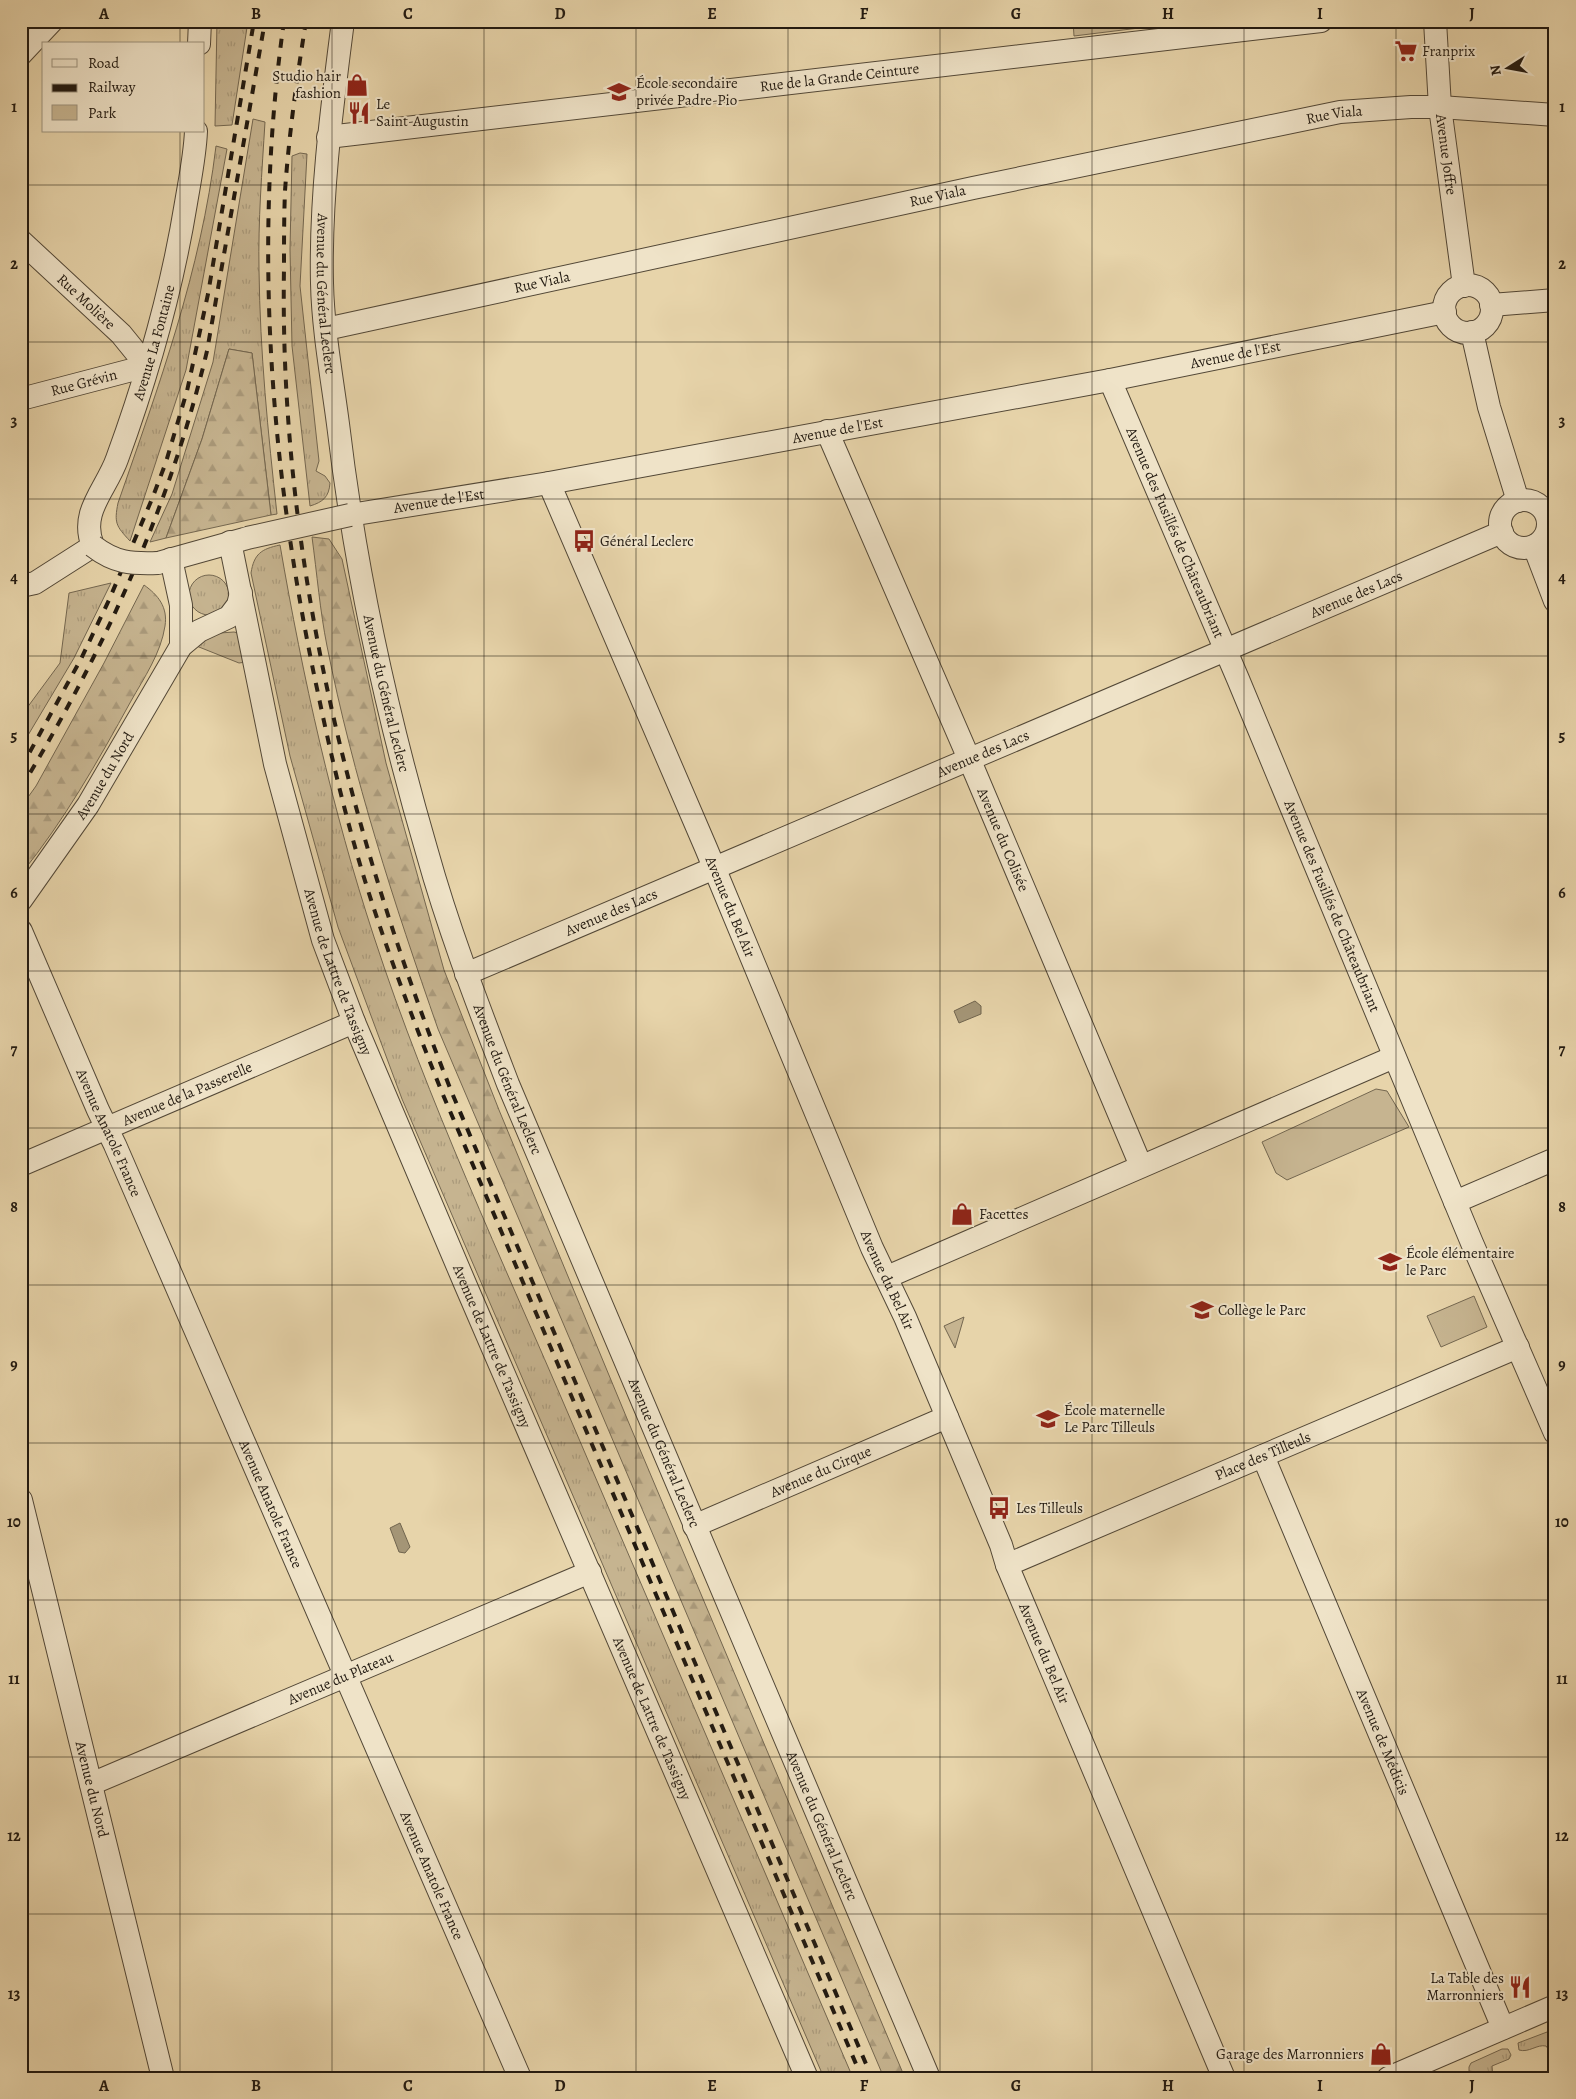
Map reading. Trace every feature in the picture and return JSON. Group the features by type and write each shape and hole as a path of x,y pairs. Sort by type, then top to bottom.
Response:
{"street":[{"path":"21,54 52,21"},
{"path":"199,42 200,21"},
{"name":"Avenue du Général Leclerc","path":"343,21 328,137 322,284 326,329 350,514 394,729 427,853 466,974 508,1084 929,2078"},
{"name":"Rue de la Grande Ceinture","path":"328,137 1321,21"},
{"name":"Avenue Joffre","path":"1435,21 1440,107 1464,286"},
{"name":"Rue Viala","path":"326,329 963,190 1340,112 1440,107 1555,115"},
{"name":"Avenue La Fontaine","path":"93,546 88,535 88,523 91,512 116,461 147,366 179,243 196,132"},
{"name":"Rue Molière","path":"21,241 121,334 147,366"},
{"path":"1471,285 1480,288 1487,294 1491,305 1489,319 1484,326 1472,332 1462,332 1455,329 1449,323 1445,312 1447,298 1453,290 1464,286 1471,285"},
{"path":"1491,305 1555,300"},
{"name":"Avenue de l'Est","path":"93,546 106,556 136,564 165,561 238,540 350,514 549,483 1110,380 1445,312"},
{"path":"1472,332 1489,407 1518,501"},
{"name":"Rue Grévin","path":"21,399 147,366"},
{"name":"Avenue des Fusillés de Châteaubriant","path":"1110,380 1226,650 1455,1202 1555,1433"},
{"name":"Avenue du Colisée","path":"827,431 1141,1166"},
{"name":"Avenue du Bel Air","path":"549,483 714,869 872,1248 887,1277 947,1417 1001,1545 1007,1565 1224,2078"},
{"path":"1527,500 1536,503 1551,518 1546,534 1541,541 1534,546 1526,548 1511,544 1502,532 1500,522 1503,513 1509,506 1518,501 1527,500"},
{"name":"Avenue des Lacs","path":"466,974 1502,532"},
{"name":"Avenue de Lattre de Tassigny","path":"238,540 241,593 275,764 323,940 354,1022 462,1277 807,2078"},
{"path":"21,586 35,583 93,546"},
{"path":"1534,546 1555,601"},
{"path":"165,561 181,606 181,646"},
{"path":"181,646 199,631 210,625 220,623 229,617 238,605 241,593"},
{"path":"181,606 192,618 210,625"},
{"name":"Avenue du Nord","path":"21,900 88,805 181,646"},
{"name":"Avenue Anatole France","path":"21,931 520,2078"},
{"name":"Avenue de la Passerelle","path":"21,1165 354,1022"},
{"path":"887,1277 1394,1057"},
{"path":"1455,1202 1555,1160"},
{"name":"Place des Tilleuls","path":"1007,1565 1518,1347"},
{"name":"Avenue du Cirque","path":"694,1526 947,1417"},
{"name":"Avenue de Médicis","path":"1264,1456 1503,2028"},
{"name":"Avenue du Nord","path":"21,1500 163,2078"},
{"name":"Avenue du Plateau","path":"91,1784 590,1572"},
{"path":"1392,2077 1555,2006"}],"green space":[{"path":"217,21 248,21 232,125 215,126"},
{"path":"1073,21 1196,21 1074,36"},
{"path":"253,119 265,122 260,196 259,270 265,392 277,514 271,515 252,353 229,349 202,439 166,538 150,542 172,494 213,362"},
{"path":"216,146 227,149 186,370 130,541 117,524 118,503 177,327 200,238"},
{"path":"300,153 307,154 300,286 319,461 316,471 325,476 330,483 327,495 318,503 310,506 292,346 290,249 292,156"},
{"path":"229,349 252,353 271,515 166,538 202,439"},
{"path":"312,537 329,539 342,559 386,763 444,970 499,1110 628,1421 905,2078 884,2078 438,1029 390,887 349,743 337,695 320,606"},
{"path":"280,545 298,644 332,792 359,889 395,999 467,1180 853,2078 824,2078 402,1099 338,927 290,756 251,573 254,561 260,553 268,548"},
{"path":"209,575 220,578 226,584 229,595 226,606 220,612 209,615 198,612 192,606 189,595 192,584 198,578"},
{"path":"111,583 74,658 21,747 21,716 60,663 69,593"},
{"path":"144,585 158,597 165,613 166,619 163,636 156,656 80,790 52,833 21,874 21,807 36,786 104,663"},
{"path":"238,633 246,662 239,663 194,645 206,634"},
{"path":"1376,1089 1387,1091 1409,1127 1287,1180 1276,1173 1262,1142"},
{"path":"1474,1296 1487,1327 1441,1347 1427,1316"},
{"path":"964,1317 955,1348 944,1326"},
{"path":"1547,2032 1554,2044 1553,2049 1549,2050 1546,2046 1539,2046 1523,2051 1519,2050 1518,2043"},
{"path":"1502,2049 1508,2049 1511,2055 1509,2059 1492,2066 1493,2078 1483,2078 1481,2073 1469,2071 1471,2063"}],"shaded area":[{"path":"975,1001 981,1006 981,1014 959,1023 954,1011"},
{"path":"400,1523 410,1547 405,1553 399,1552 390,1528"}],"railway":[{"path":"21,768 81,659 109,600 166,462 187,391 208,294 254,21"},
{"path":"21,788 80,684 107,631 154,522 174,466 192,409 207,351 265,21"},
{"path":"284,21 274,106 269,191 268,276 278,446 302,615 329,745 352,838 392,962 441,1090 862,2078"},
{"path":"306,21 285,191 286,374 294,479 308,584 327,688 352,791 381,893 415,994 452,1093 872,2078"}],"place":[{"name":"Franprix","path":"1406,51"},
{"name":"Studio hair fashion","path":"357,85"},
{"name":"École secondaire privée Padre-Pio","path":"619,92"},
{"name":"Le Saint-Augustin","path":"359,113"},
{"name":"Général Leclerc","path":"584,541"},
{"name":"Facettes","path":"962,1214"},
{"name":"École élémentaire le Parc","path":"1390,1262"},
{"name":"Collège le Parc","path":"1202,1310"},
{"name":"École maternelle Le Parc Tilleuls","path":"1048,1419"},
{"name":"Les Tilleuls","path":"999,1508"},
{"name":"La Table des Marronniers","path":"1520,1987"},
{"name":"Garage des Marronniers","path":"1381,2054"}]}
